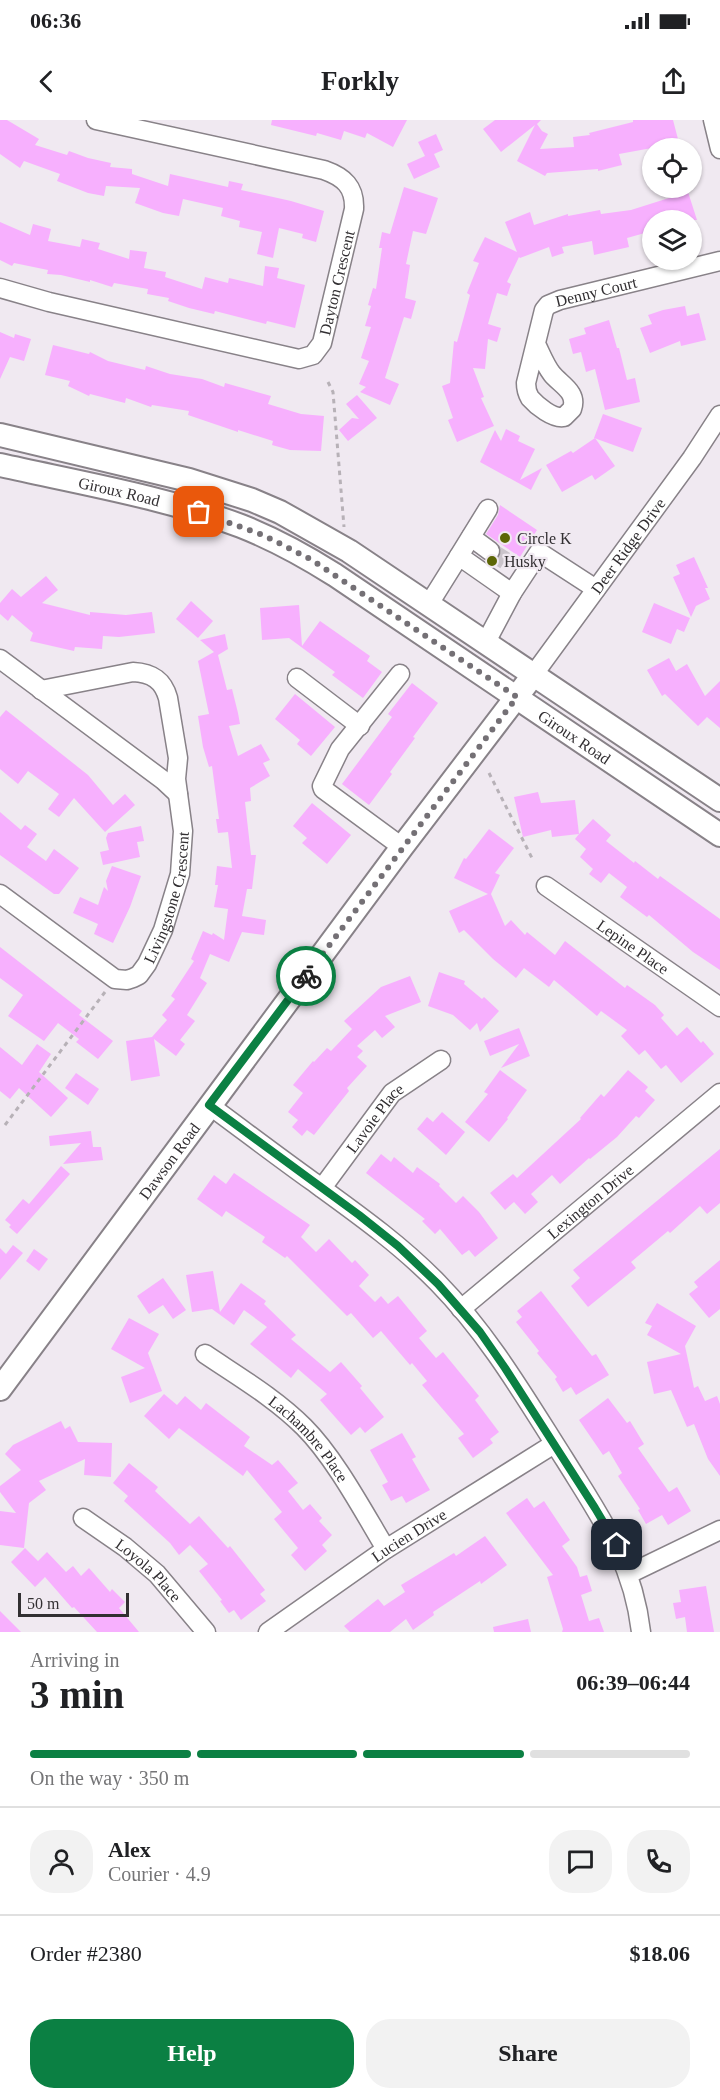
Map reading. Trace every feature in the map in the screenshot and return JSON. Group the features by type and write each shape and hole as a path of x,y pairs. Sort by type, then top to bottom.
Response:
{"main road":[{"name":"Giroux Road","path":"0,435 189,480 252,500 308,527 429,604 720,800"},
{"name":"Giroux Road","path":"0,465 160,501 213,516 263,535 335,575 720,835"},
{"name":"Dawson Road","path":"0,1389 209,1105 534,674"}],"street":[{"name":"Dayton Crescent","path":"0,288 50,302 299,359 313,355 322,343 354,209 354,196 348,184 339,176 324,170 96,120"},
{"path":"713,120 720,148"},
{"name":"Denny Court","path":"536,344 544,310 553,302 720,261"},
{"name":"Deer Ridge Drive","path":"534,674 692,458 720,415"},
{"path":"429,604 488,509"},
{"path":"471,537 490,551"},
{"path":"486,642 512,593 518,569 539,552 596,589"},
{"path":"459,556 512,593"},
{"path":"0,659 163,780 178,794"},
{"name":"Livingstone Crescent","path":"0,894 115,979 127,980 139,975 147,964 163,930 177,889 183,831 176,779 178,758 168,698 158,679 133,672 41,690"},
{"path":"400,674 340,749 322,789 402,847"},
{"path":"297,678 360,726"},
{"name":"Lepine Place","path":"546,886 720,1007"},
{"name":"Lavoie Place","path":"322,1188 392,1094 441,1060"},
{"name":"Lexington Drive","path":"461,1309 720,1093"},
{"path":"209,1105 398,1246 461,1309 505,1368 605,1524 629,1574 641,1632"},
{"name":"Lachambre Place","path":"205,1354 273,1401 305,1428 326,1454 386,1549"},
{"name":"Lucien Drive","path":"268,1632 386,1549 554,1444"},
{"name":"Loyola Place","path":"83,1518 125,1547 157,1574 206,1632"},
{"path":"629,1574 720,1530"}],"path":[{"path":"328,382 333,392 344,527"},
{"path":"489,773 533,860"},
{"path":"5,1125 107,988"}],"building":[{"path":"0,120 7,120 39,139 35,145 67,155 69,151 111,163 110,167 132,169 132,174 168,186 170,174 228,187 229,181 243,184 241,190 324,211 316,242 302,238 303,234 279,228 273,258 257,254 262,232 239,227 240,221 221,216 223,208 183,199 179,216 163,213 135,203 140,188 106,186 104,196 88,193 57,181 60,174 24,161 20,168 0,154"},
{"path":"272,120 407,120 393,147 367,133 365,138 344,131 341,140 317,133 316,136 271,125"},
{"path":"495,120 541,120 537,124 542,131 548,134 540,149 574,147 573,137 590,135 589,133 633,122 633,120 673,120 678,138 642,138 642,150 619,154 622,165 598,171 598,169 547,173 545,176 517,161 535,125 501,152 483,129"},
{"path":"436,134 443,150 434,154 440,167 414,179 407,164 425,156 418,142"},
{"path":"404,187 438,198 426,234 413,231 406,264 410,265 405,298 416,301 411,319 404,317 385,378 399,384 390,405 360,392 366,387 359,384 369,361 361,358 371,327 365,326 373,288 376,289 382,232 390,234"},
{"path":"669,198 690,198 694,210 642,210 642,234 627,238 629,247 594,255 592,241 562,247 564,253 552,257 549,247 519,257 507,282 511,284 507,296 497,293 488,324 501,328 497,342 488,339 485,369 473,368 484,397 481,398 494,426 457,442 448,420 453,418 442,386 450,383 454,341 457,342 470,295 467,293 479,263 473,261 485,237 517,252 505,222 530,212 534,225 568,214 568,216 600,210 601,214 631,210"},
{"path":"0,222 30,235 33,224 51,229 48,241 80,247 82,239 100,243 98,249 129,259 130,250 147,252 144,268 166,272 165,277 202,289 205,277 228,283 229,278 263,286 265,266 279,268 277,278 305,285 295,328 267,321 266,324 215,311 214,314 189,308 168,301 169,298 147,294 148,289 114,283 112,287 90,280 90,282 47,274 48,270 14,263 12,266 0,260"},
{"path":"685,306 687,316 699,313 706,340 681,346 680,341 650,353 640,328 652,324 648,315"},
{"path":"609,320 627,380 635,378 640,402 605,410 595,369 586,372 581,352 573,354 569,339 586,334 584,328"},
{"path":"0,332 14,338 15,334 31,339 24,361 10,357 0,379"},
{"path":"53,345 89,354 90,352 108,361 145,370 146,366 170,374 202,379 224,387 225,383 271,396 268,404 301,414 324,416 321,451 290,450 272,445 273,441 188,415 189,411 152,405 151,407 126,398 125,403 90,394 89,396 68,386 70,381 45,375"},
{"path":"357,395 377,418 348,441 339,430 352,418 359,419 346,404"},
{"path":"603,414 642,428 633,452 594,438"},
{"path":"506,429 520,436 518,441 535,449 520,480 542,468 531,490 480,462 495,430 501,441"},
{"path":"595,438 615,466 595,480 592,475 562,492 546,465 571,451 573,453"},
{"path":"500,505 537,530 520,557 486,534 498,515"},
{"path":"694,557 708,588 705,588 710,599 696,606 691,617 673,577 680,574 676,565"},
{"path":"46,576 58,590 42,603 90,615 90,612 126,615 152,612 155,633 119,637 103,636 102,649 75,647 74,651 30,641 33,633 12,615 8,621 0,614 0,603 12,589 21,597"},
{"path":"191,601 213,621 198,638 176,619"},
{"path":"654,603 690,618 684,632 677,629 671,644 642,632"},
{"path":"299,605 302,646 320,621 370,656 367,661 382,672 363,698 332,675 335,672 289,638 262,640 260,608"},
{"path":"225,634 228,649 218,655 227,690 232,689 238,713 240,724 229,726 238,756 261,744 270,760 263,763 270,776 250,788 251,801 245,802 251,855 256,855 252,889 247,889 242,916 266,920 264,935 242,932 229,962 210,954 200,978 207,983 187,1015 195,1021 180,1040 185,1044 176,1056 154,1039 160,1076 131,1081 126,1041 152,1037 167,1020 162,1015 175,999 171,996 194,961 191,959 203,931 212,935 213,933 224,940 228,909 214,907 218,885 215,885 217,866 232,868 228,832 218,833 216,819 219,819 212,766 209,767 203,747 198,716 209,714 198,661 214,652 200,640"},
{"path":"669,658 676,671 687,664 705,696 720,681 720,728 707,717 698,726 665,694 662,696 647,670"},
{"path":"412,683 438,703 369,805 342,784 392,717 388,714"},
{"path":"295,694 335,727 311,756 297,744 300,740 275,719"},
{"path":"6,710 88,775 113,805 125,794 135,805 105,832 74,798 59,817 48,809 59,794 28,771 18,784 0,769 0,717"},
{"path":"538,792 541,803 575,800 579,834 552,837 551,830 523,837 514,797"},
{"path":"312,803 351,835 327,864 302,843 307,838 293,826"},
{"path":"0,812 21,830 25,825 37,834 27,847 46,861 54,849 79,868 59,894 54,894 0,855"},
{"path":"593,819 611,835 606,841 634,863 635,861 658,879 660,876 720,919 720,970 693,952 649,915 647,917 620,897 627,887 609,873 601,883 589,874 593,869 580,857 586,849 575,839"},
{"path":"141,826 144,841 137,842 140,857 103,865 100,852 109,850 106,838 108,833"},
{"path":"489,829 514,848 495,873 500,875 491,894 505,926 511,920 525,935 527,932 555,955 565,941 625,988 627,985 655,1005 664,1015 661,1018 677,1036 687,1027 701,1043 703,1041 714,1054 681,1083 666,1065 661,1069 645,1050 639,1055 621,1036 627,1030 601,1011 597,1016 554,980 549,987 524,968 516,978 464,930 459,933 449,911 488,894 454,878 464,858 466,859"},
{"path":"112,866 141,876 130,907 113,943 94,934 98,924 73,913 80,897 98,905 104,887 108,891 106,881"},
{"path":"0,947 82,1011 79,1015 113,1041 98,1059 76,1042 79,1039 58,1023 44,1041 8,1016 23,995 0,978"},
{"path":"439,972 465,981 464,984 482,999 484,997 499,1011 480,1032 477,1023 470,1030 453,1015 428,1006"},
{"path":"410,976 421,1002 385,1016 395,1027 382,1038 375,1030 357,1046 363,1051 357,1057 367,1066 347,1088 349,1091 314,1135 307,1130 302,1136 292,1127 298,1120 288,1112 303,1093 293,1085 313,1061 327,1048 331,1051 352,1029 344,1021 381,987"},
{"path":"519,1028 530,1056 501,1068 519,1044 490,1056 484,1041"},
{"path":"37,1044 51,1054 39,1072 68,1098 51,1117 19,1088 10,1099 0,1091 0,1047 22,1065"},
{"path":"500,1070 527,1090 489,1142 465,1122 488,1094 484,1092"},
{"path":"628,1070 648,1087 645,1091 655,1100 639,1118 636,1116 617,1137 560,1184 552,1175 531,1194 538,1202 525,1214 514,1202 505,1210 490,1193 513,1174 517,1178 581,1119 601,1094 604,1097"},
{"path":"76,1073 99,1089 88,1105 65,1088"},
{"path":"442,1112 465,1132 446,1155 417,1129 427,1117 433,1122"},
{"path":"91,1131 93,1147 101,1147 103,1160 63,1164 81,1143 50,1146 49,1136"},
{"path":"720,1149 720,1203 707,1214 700,1206 670,1233 668,1231 631,1262 636,1268 588,1307 571,1286 580,1278 573,1270"},
{"path":"381,1154 391,1162 394,1157 413,1173 417,1167 440,1184 439,1186 456,1203 463,1196 479,1212 498,1238 475,1257 469,1250 462,1255 440,1229 435,1234 422,1221 425,1219 366,1173"},
{"path":"61,1166 70,1174 17,1234 5,1220 23,1199 29,1204"},
{"path":"234,1173 310,1225 301,1237 316,1252 329,1239 352,1263 355,1260 369,1275 359,1286 375,1302 381,1296 388,1304 398,1296 427,1331 419,1338 436,1358 443,1352 479,1396 475,1400 499,1432 490,1439 493,1443 473,1458 458,1438 464,1434 422,1385 427,1381 381,1331 373,1338 351,1313 347,1316 287,1256 285,1258 262,1242 265,1237 226,1211 222,1217 197,1199 214,1175 226,1184"},
{"path":"13,1245 23,1253 0,1280 0,1248 6,1254"},
{"path":"34,1249 48,1259 39,1271 26,1261"},
{"path":"720,1260 720,1309 709,1318 689,1294 698,1287 694,1282"},
{"path":"213,1271 220,1312 241,1283 266,1301 264,1304 296,1335 291,1339 330,1372 341,1362 384,1417 365,1433 360,1427 351,1435 320,1400 327,1394 298,1369 291,1378 250,1344 267,1327 244,1310 234,1325 212,1309 192,1312 186,1275"},
{"path":"163,1278 186,1310 173,1319 163,1305 149,1314 137,1296"},
{"path":"541,1291 592,1356 596,1354 609,1375 576,1395 571,1387 563,1392 555,1379 557,1377 516,1322 522,1317 517,1311"},
{"path":"657,1303 696,1326 685,1346 694,1388 698,1386 705,1401 717,1396 720,1404 720,1476 708,1459 694,1424 687,1427 671,1390 654,1394 647,1362 681,1354 647,1335 652,1326 645,1323"},
{"path":"129,1318 159,1334 148,1353 162,1391 130,1403 121,1377 145,1368 111,1349"},
{"path":"164,1394 177,1405 185,1396 201,1410 206,1403 250,1437 244,1446 272,1465 278,1460 298,1483 288,1491 303,1510 310,1504 322,1518 319,1521 332,1535 322,1545 327,1551 305,1571 291,1555 298,1548 274,1519 282,1512 247,1470 243,1476 179,1428 169,1439 144,1416"},
{"path":"608,1398 627,1423 630,1421 644,1444 638,1448 669,1492 677,1487 691,1511 668,1525 662,1515 646,1524 638,1510 640,1509 618,1476 622,1473 609,1451 603,1455 579,1420"},
{"path":"61,1421 65,1429 70,1426 78,1442 112,1443 111,1477 84,1475 85,1459 39,1481 46,1490 29,1503 24,1548 0,1545 0,1511 16,1513 0,1492 0,1486 21,1470 5,1454 13,1445"},
{"path":"402,1433 416,1457 412,1459 430,1490 406,1503 402,1496 391,1501 382,1485 388,1482 370,1450"},
{"path":"129,1463 158,1487 155,1491 190,1524 199,1516 228,1548 230,1546 265,1590 260,1594 266,1601 241,1620 234,1610 229,1613 220,1601 222,1600 199,1571 208,1564 190,1545 179,1555 170,1543 124,1501 128,1496 113,1483"},
{"path":"527,1498 534,1508 544,1501 570,1540 562,1546 577,1567 580,1577 587,1575 592,1591 581,1595 589,1621 599,1618 604,1632 562,1632 547,1577 553,1575 506,1513"},
{"path":"485,1536 507,1565 481,1584 480,1581 433,1612 434,1615 413,1630 406,1619 390,1632 350,1632 344,1626 378,1599 384,1606 405,1592 401,1585 454,1553 456,1556"},
{"path":"25,1548 38,1561 47,1552 66,1572 73,1566 81,1576 89,1568 110,1592 112,1589 125,1602 119,1608 139,1632 97,1632 45,1577 35,1587 11,1562"},
{"path":"706,1586 714,1632 687,1632 685,1617 676,1619 673,1603 681,1602 679,1590"},
{"path":"0,1611 21,1632 0,1632"},
{"path":"528,1619 531,1632 494,1632 493,1627"}],"tunnel":[{"path":"490,551 512,565"}],"way so far":[{"path":"199,512 242,526 312,560 517,697 306,976"}],"place":[{"name":"Circle K","path":"505,538"},
{"name":"Husky","path":"492,561"}],"route":[{"path":"306,976 209,1105 359,1215 398,1246 438,1284 480,1332 505,1368 617,1545"}]}
